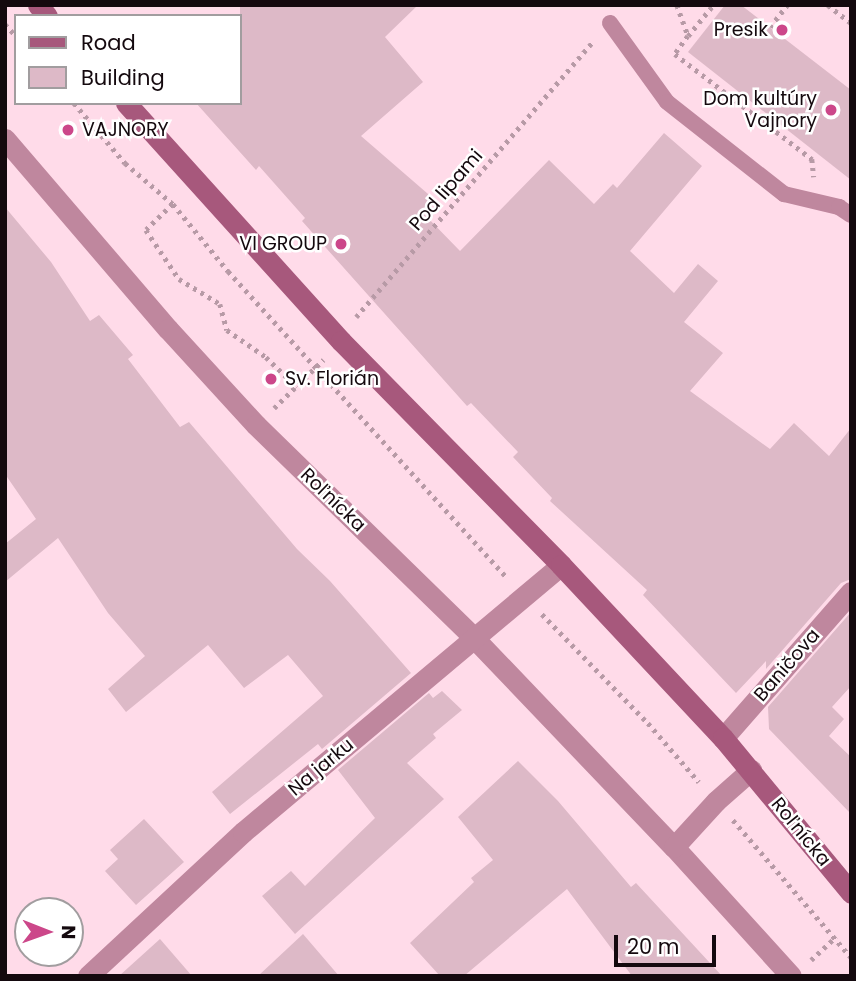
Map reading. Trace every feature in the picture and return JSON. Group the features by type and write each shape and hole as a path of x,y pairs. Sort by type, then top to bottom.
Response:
{"street":[{"name":"Roľnícka","path":"128,105 341,341 561,565 723,738 851,893"},
{"name":"Roľnícka","path":"5,139 168,329 256,425 474,638 796,972"},
{"name":"Na jarku","path":"88,976 243,832 561,565"},
{"name":"Baničova","path":"723,738 851,592"},
{"path":"674,847 716,801 751,770"}],"lane":[{"path":"605,28 667,102 784,194 839,207 851,215"}],"path":[{"path":"677,5 688,36"},
{"path":"713,5 674,54 812,159 817,202"},
{"path":"770,27 787,5"},
{"path":"828,5 851,23"},
{"name":"Pod lipami","path":"316,367 341,341 362,309 605,28"},
{"path":"76,105 125,163 173,204 228,271 524,595 648,723 851,957"},
{"path":"173,204 146,230 179,279 220,304 227,330 266,357 296,387"},
{"path":"796,972 836,937"}],"building":[{"path":"240,5 418,5 385,37 423,82 361,136 435,200 424,214 460,251 549,160 594,204 613,184 617,188 664,133 702,166 630,251 674,293 698,264 718,281 684,322 723,353 690,391 770,449 794,423 829,456 851,428 851,579 841,583 766,669 766,661 736,693 643,595 647,590 550,501 552,498 513,457 518,452 471,403 467,406 302,221 305,218 259,166 256,170 198,105 242,105"},
{"path":"725,5 741,5 851,90 851,180 688,52"},
{"path":"5,207 51,262 90,321 99,315 133,355 128,359 180,427 189,422 297,549 330,581 411,673 322,749 318,744 230,814 212,792 323,696 288,655 244,688 208,645 126,712 108,689 145,656 108,613 58,538 5,582 5,544 36,519 5,474"},
{"path":"851,612 851,686 832,707 844,719 829,736 851,757 851,814 769,729 768,707"},
{"path":"442,691 462,710 433,734 436,738 407,763 444,799 295,934 262,896 291,871 305,886 375,818 338,770 429,693 433,698"},
{"path":"518,761 558,801 631,887 636,883 722,976 632,976 567,889 464,976 440,976 410,943 474,882 471,878 493,860 458,817"},
{"path":"144,819 184,862 136,905 105,871 118,859 110,850"},
{"path":"303,934 339,976 258,976"},
{"path":"160,939 192,976 119,976"}],"place":[{"name":"Presik","path":"782,30"},
{"name":"Dom kultúry Vajnory","path":"831,110"},
{"name":"VAJNORY","path":"68,130"},
{"name":"VI GROUP","path":"341,244"},
{"name":"Sv. Florián","path":"271,379"}]}
